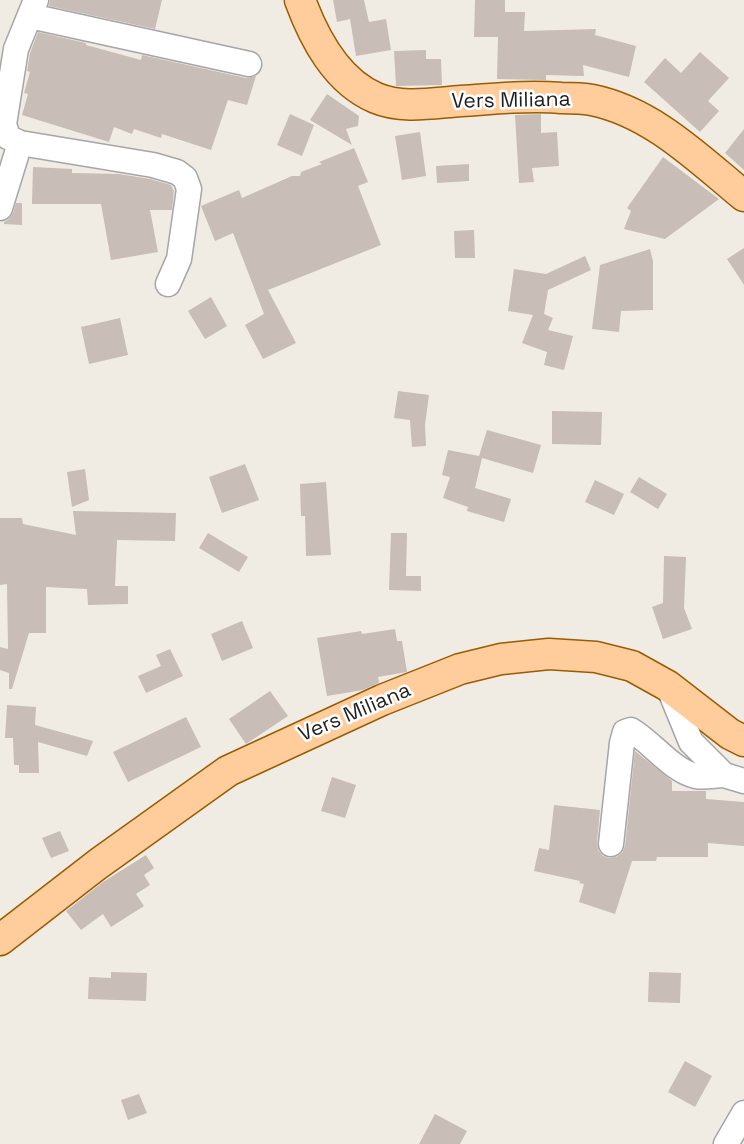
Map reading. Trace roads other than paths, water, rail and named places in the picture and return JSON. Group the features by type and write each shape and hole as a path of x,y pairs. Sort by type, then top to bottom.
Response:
{"main road":[{"name":"Vers Miliana","path":"300,0 328,57 349,82 376,98 408,105 536,96 592,100 632,114 676,140 744,196"},
{"name":"Vers Miliana","path":"0,940 98,864 228,771 382,700 460,669 501,659 549,654 596,657 632,666 668,686 730,734 744,741"}],"street":[{"path":"168,284 179,259 189,189 185,178 177,172 153,165 20,143 8,137 4,124 16,49 33,8 249,64"},
{"path":"0,208 20,143"},
{"path":"668,686 691,742 734,778"},
{"path":"610,844 622,743 626,732 631,730 641,735 684,772 699,777 734,778"},
{"path":"726,1144 744,1113"}]}
